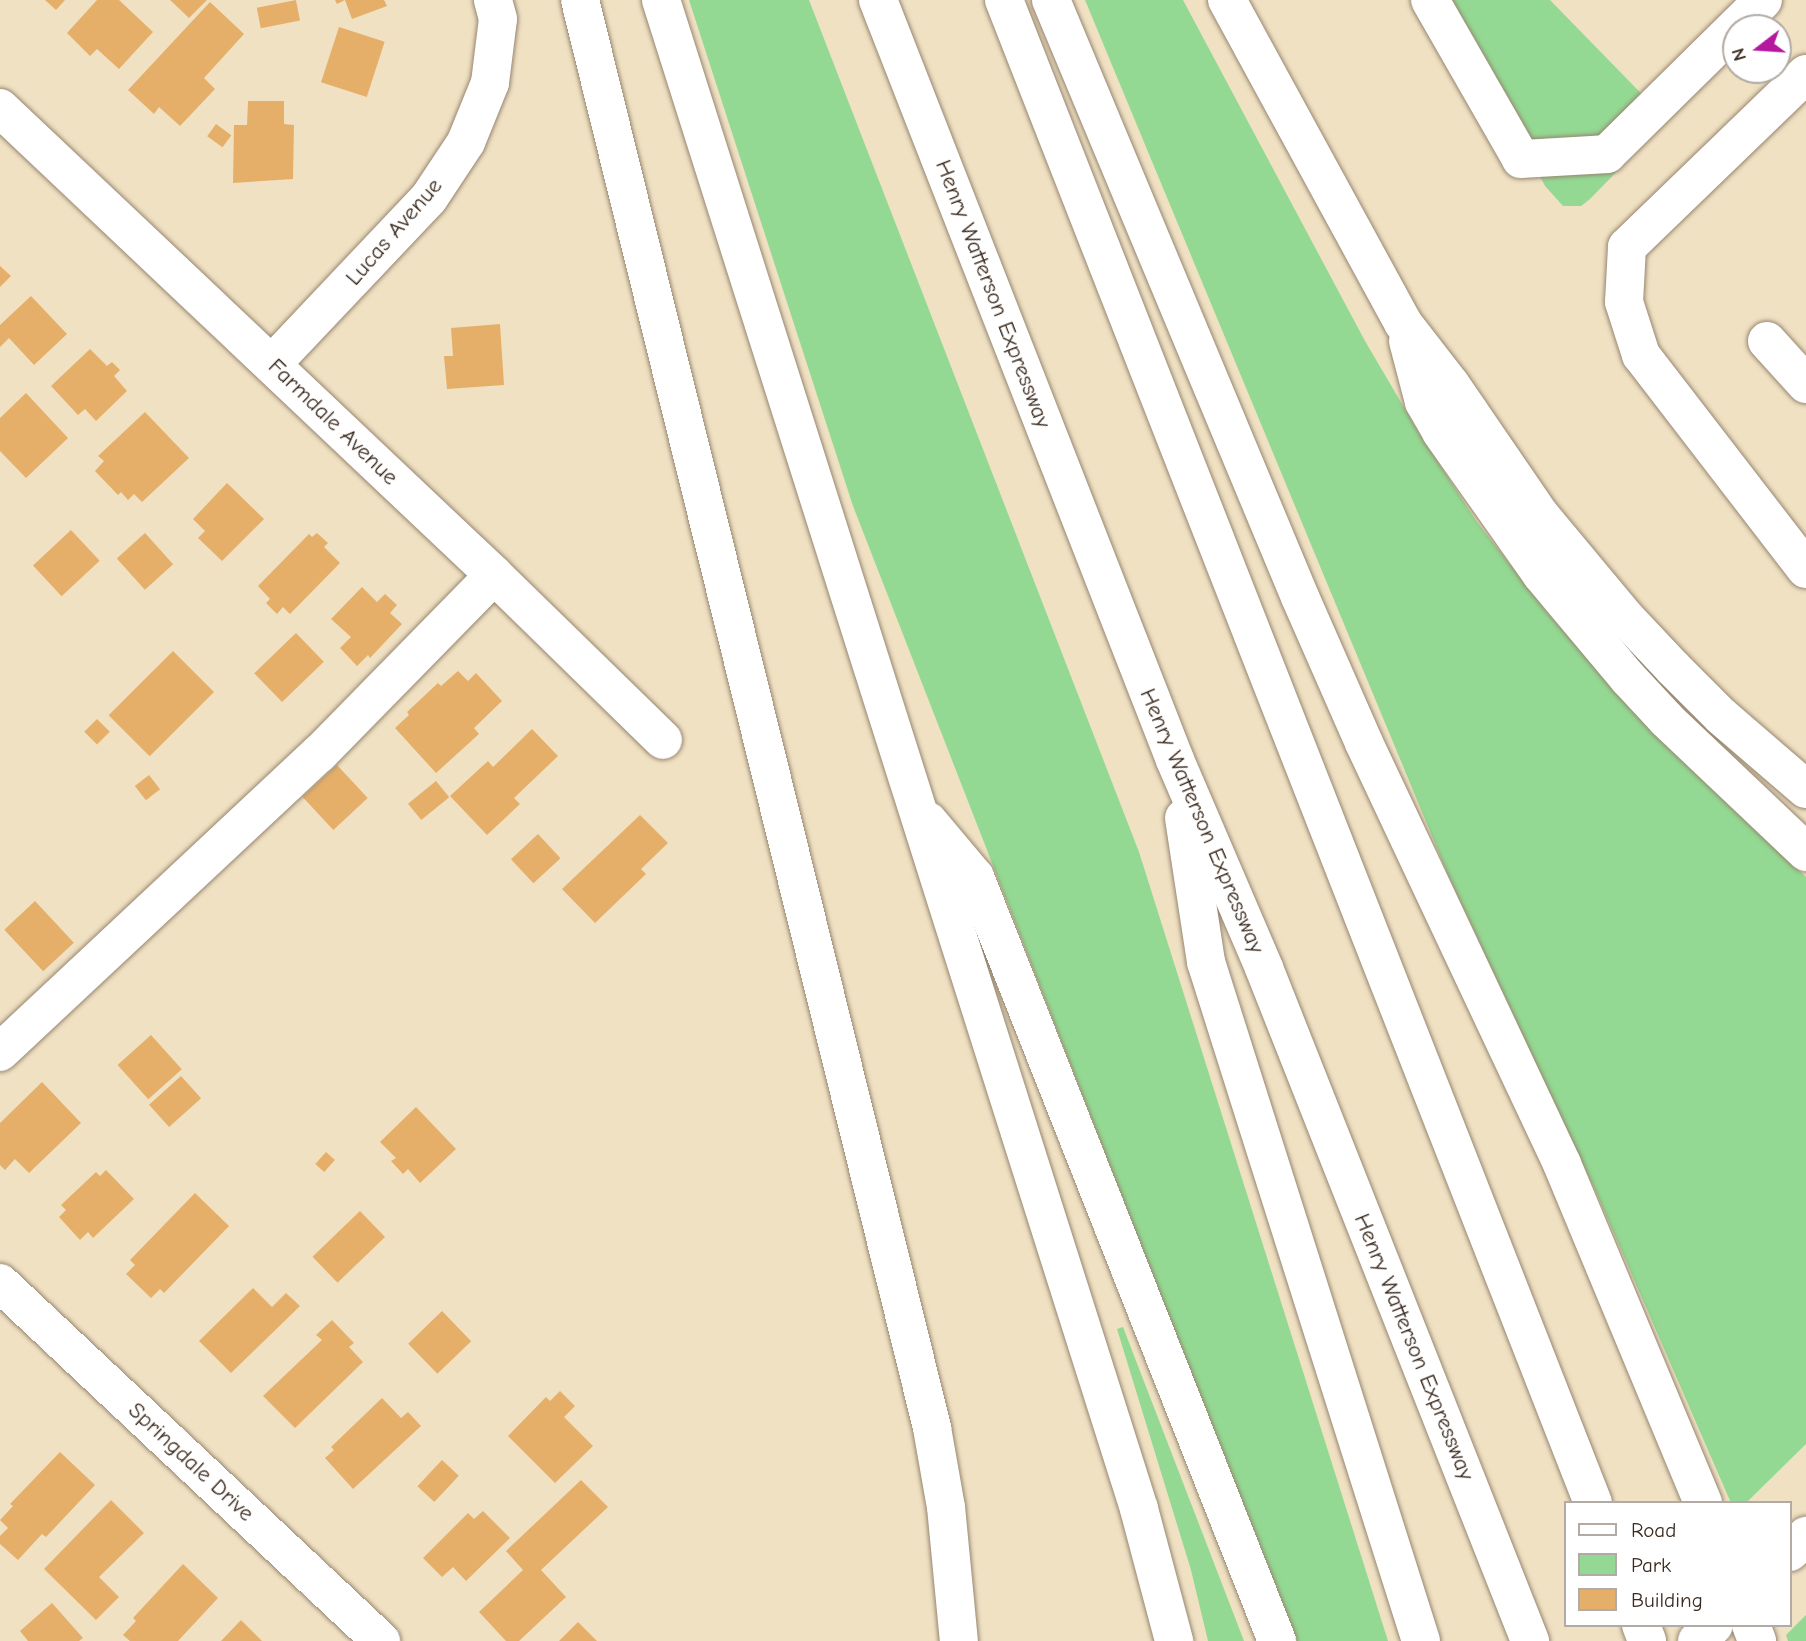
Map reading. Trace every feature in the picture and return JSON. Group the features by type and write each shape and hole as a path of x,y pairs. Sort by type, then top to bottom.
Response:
{"main road":[{"name":"Lucas Avenue","path":"272,363 429,198 466,142 490,83 498,19 493,0"},
{"path":"580,0 932,1428 946,1507 959,1641"},
{"path":"662,0 1139,1509 1174,1641"},
{"name":"Henry Watterson Expressway","path":"878,0 1175,760 1269,981 1530,1641"},
{"path":"1004,0 1592,1501"},
{"path":"1051,0 1300,597 1364,743 1562,1164 1702,1501"},
{"path":"1227,0 1403,323 1451,385 1540,515 1599,587 1721,716 1806,789"},
{"path":"1430,0 1521,159 1607,154 1763,0"},
{"path":"1806,74 1627,247 1624,302 1641,355 1806,569"},
{"name":"Farmdale Avenue","path":"0,108 272,363 663,740"},
{"path":"1403,323 1424,402 1469,476 1541,575 1667,720 1806,852"},
{"path":"1767,341 1806,384"},
{"path":"0,1052 320,754 494,575"},
{"path":"1175,760 1206,962 1421,1641"},
{"path":"916,806 975,877 1277,1641"},
{"name":"Springdale Drive","path":"0,1283 381,1641"},
{"path":"1698,1641 1712,1627"}],"green space":[{"path":"689,0 809,0 1139,852 1388,1641 1295,1641 853,506"},
{"path":"1085,0 1183,0 1365,341 1419,433 1477,522 1546,611 1619,695 1696,774 1806,877 1806,1444 1748,1501 1730,1501 1596,1192 1449,877"},
{"path":"1448,0 1550,0 1667,120 1590,199 1581,206 1563,206 1545,186"},
{"path":"1123,1327 1244,1641 1208,1641 1191,1570 1117,1329"},
{"path":"1806,1615 1806,1641 1788,1641 1786,1635"}],"building":[{"path":"45,0 65,0 56,10"},
{"path":"97,0 119,0 153,32 119,69 97,49 90,56 67,33"},
{"path":"170,0 207,0 189,18"},
{"path":"296,0 300,21 261,28 257,8"},
{"path":"345,0 384,0 387,6 352,19"},
{"path":"210,2 244,34 204,78 215,89 180,126 159,107 154,114 128,90"},
{"path":"339,27 385,42 367,97 321,82"},
{"path":"248,101 284,101 284,124 294,125 293,179 233,183 234,125 247,125"},
{"path":"216,124 231,135 223,147 207,136"},
{"path":"0,266 11,276 0,287"},
{"path":"31,296 67,334 34,365 9,338 0,347 0,325"},
{"path":"500,324 504,385 447,389 444,356 453,356 451,328"},
{"path":"90,349 107,366 112,362 120,370 114,376 127,391 96,421 85,409 78,415 51,386"},
{"path":"26,393 68,438 26,478 0,451 0,418"},
{"path":"145,412 189,458 142,502 134,494 128,500 121,492 118,495 95,471 104,461 98,456"},
{"path":"227,483 264,519 222,561 198,538 205,531 193,519"},
{"path":"71,530 100,561 62,596 33,565"},
{"path":"145,533 173,564 145,590 117,558"},
{"path":"317,533 328,543 324,547 340,563 290,614 283,607 277,614 266,603 270,599 258,586 309,534 312,537"},
{"path":"362,587 377,602 385,594 397,605 390,613 402,624 370,658 368,655 357,666 340,648 351,637 331,619"},
{"path":"296,633 324,662 282,702 254,673"},
{"path":"173,651 214,692 150,756 109,715"},
{"path":"458,671 468,681 476,673 502,701 474,728 479,734 436,773 395,728 409,715 407,712 438,683 441,686"},
{"path":"97,719 110,732 97,744 84,732"},
{"path":"532,729 558,756 514,798 520,804 487,835 450,796 488,761 493,767"},
{"path":"337,765 368,798 333,830 303,797"},
{"path":"149,775 160,789 146,800 135,786"},
{"path":"436,781 449,797 421,820 408,804"},
{"path":"640,815 668,843 641,869 646,874 595,923 562,889"},
{"path":"538,834 561,858 533,883 511,859"},
{"path":"35,901 74,943 43,971 4,930"},
{"path":"151,1035 182,1069 148,1099 118,1065"},
{"path":"181,1076 201,1098 169,1127 149,1105"},
{"path":"42,1082 81,1123 29,1173 15,1159 5,1170 0,1165 0,1123"},
{"path":"416,1107 456,1149 420,1183 408,1169 403,1174 391,1161 396,1158 380,1142"},
{"path":"326,1152 335,1160 324,1172 315,1164"},
{"path":"106,1170 134,1199 93,1238 88,1232 80,1240 59,1217 66,1210 61,1205 96,1172 100,1176"},
{"path":"195,1193 229,1226 164,1293 160,1289 151,1298 126,1274 135,1265 130,1260"},
{"path":"360,1211 385,1237 338,1283 313,1257"},
{"path":"253,1288 272,1307 286,1293 300,1306 231,1373 199,1341"},
{"path":"442,1311 471,1341 437,1374 408,1344"},
{"path":"332,1320 354,1343 349,1347 363,1362 295,1428 263,1396 322,1340 316,1335"},
{"path":"560,1391 575,1406 564,1417 593,1446 555,1483 508,1436 546,1397 550,1401"},
{"path":"382,1398 401,1418 408,1412 421,1426 353,1489 325,1458 334,1450 331,1447"},
{"path":"60,1452 95,1485 46,1537 42,1534 18,1560 0,1544 0,1536 8,1528 0,1520 13,1506 10,1504"},
{"path":"442,1460 459,1476 434,1502 417,1486"},
{"path":"581,1480 608,1507 541,1570 566,1597 519,1641 506,1641 479,1612 523,1570 506,1551"},
{"path":"111,1500 144,1533 99,1577 119,1597 96,1620 44,1569"},
{"path":"483,1511 510,1538 466,1581 453,1567 442,1577 423,1558 468,1513 474,1519"},
{"path":"183,1564 218,1598 178,1641 130,1641 123,1635 136,1621 133,1618"},
{"path":"52,1603 83,1638 79,1641 28,1641 20,1631"},
{"path":"241,1620 262,1641 221,1641"},
{"path":"578,1622 597,1641 559,1641"}]}
